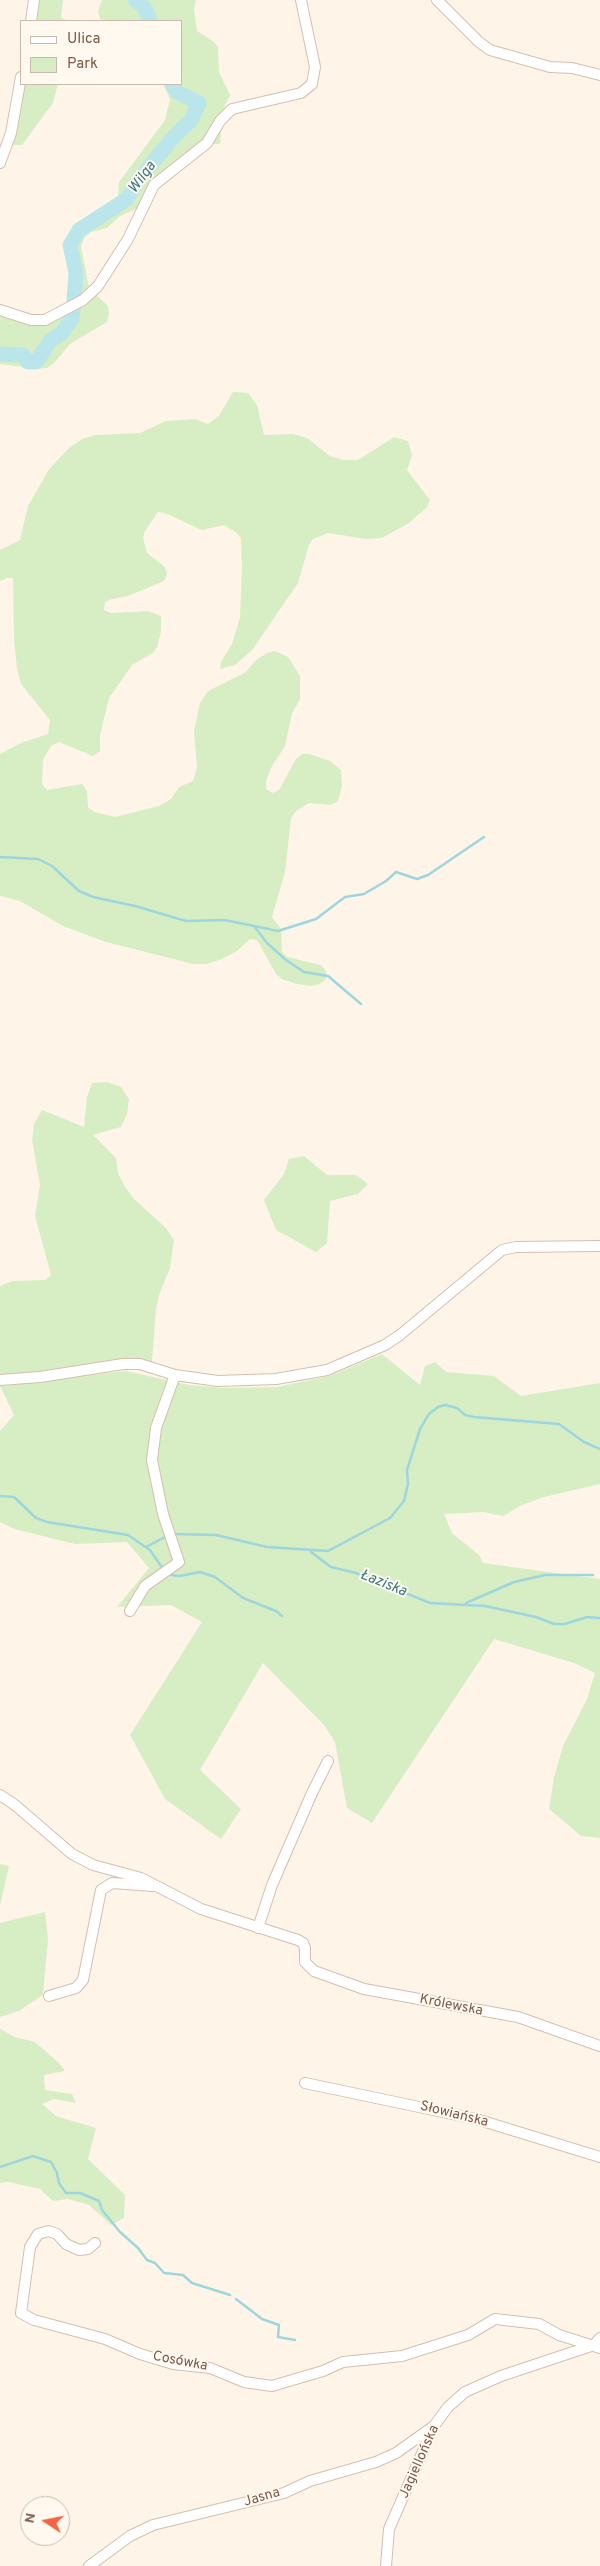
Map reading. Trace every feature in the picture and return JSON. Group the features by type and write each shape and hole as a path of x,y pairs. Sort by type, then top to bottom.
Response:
{"street":[{"path":"31,20 34,0"},
{"path":"0,310 31,320 45,320 73,306 98,286 128,239 154,185 207,143 220,121 232,109 302,93 312,84 315,68 301,0"},
{"path":"437,0 479,42 490,50 550,67 572,68 600,75"},
{"path":"0,163 11,134 20,83"},
{"path":"0,1380 40,1377 123,1364 140,1364 175,1375 218,1381 276,1379 327,1370 385,1345 502,1250 516,1247 600,1246"},
{"path":"130,1611 145,1586 179,1562 164,1514 152,1460 156,1428 175,1375"},
{"path":"0,1795 15,1805 72,1854 92,1865 141,1878 201,1909 258,1928 272,1885 328,1761"},
{"path":"49,1996 76,1988 82,1980 101,1890 112,1883 156,1886"},
{"name":"Królewska","path":"258,1928 303,1943 305,1962 314,1971 364,1989 518,2017 600,2046"},
{"name":"Słowiańska","path":"305,2083 476,2119 600,2157"},
{"name":"Cosówka","path":"95,2243 88,2249 79,2250 66,2244 57,2234 49,2230 38,2234 30,2247 21,2312 34,2320 105,2339 140,2354 173,2364 210,2368 244,2382 272,2386 323,2371 344,2362 402,2356 468,2335 495,2319 539,2324 559,2335 598,2344"},
{"name":"Jagiellońska","path":"386,2566 389,2529 434,2426 448,2407 465,2392 501,2376 598,2344"},
{"name":"Jasna","path":"89,2566 130,2536 152,2525 284,2493 310,2481 376,2462 396,2453 434,2426"}],"green space":[{"path":"36,0 63,0 61,18 66,20 35,20"},
{"path":"102,0 196,0 194,10 197,31 213,41 218,47 219,72 230,95 223,110 220,144 211,144 164,178 143,206 120,216 107,228 91,232 84,238 81,246 89,288 108,306 107,322 70,344 54,363 47,368 38,369 0,364 0,315 28,324 77,308 71,299 72,273 64,242 69,233 109,208 118,197 119,182 165,120 170,99 163,85 182,85 182,20 104,20 100,19 98,11"},
{"path":"23,85 58,85 53,103 22,145 11,145"},
{"path":"233,392 248,393 257,405 264,435 293,434 307,438 330,456 344,460 358,460 394,437 408,441 412,455 407,470 430,500 427,507 409,523 382,538 366,539 328,533 313,539 309,545 298,583 253,649 235,665 220,669 221,662 232,644 240,617 241,539 237,533 224,525 202,530 165,513 158,512 145,531 143,538 147,553 165,567 167,574 164,581 128,596 105,602 104,610 111,613 148,611 161,616 161,632 157,647 153,653 132,665 109,698 100,735 100,751 93,756 59,742 51,746 43,760 42,784 47,790 82,784 87,791 88,807 94,812 115,817 159,806 171,799 179,787 193,781 197,768 194,731 200,703 208,691 246,672 255,661 267,653 275,651 288,657 300,676 300,699 292,713 285,746 272,766 266,781 266,789 273,793 279,790 296,759 302,754 309,754 330,761 341,770 342,786 338,801 331,805 309,803 296,811 291,818 285,872 272,917 281,929 282,952 287,957 321,965 326,971 326,979 320,984 312,986 282,979 276,974 257,940 250,939 237,951 222,959 207,964 193,964 106,942 63,926 20,901 0,896 0,754 21,743 48,734 50,720 21,684 17,669 14,640 13,578 0,581 0,550 20,540 28,506 50,468 70,447 82,439 96,435 140,433 166,421 195,419 208,424 219,416"},
{"path":"107,1082 121,1087 129,1099 127,1114 121,1127 93,1135 116,1158 118,1173 133,1198 166,1228 174,1240 170,1268 159,1295 156,1309 152,1362 122,1360 40,1374 0,1376 0,1286 13,1281 45,1280 51,1275 35,1216 40,1185 32,1140 34,1124 42,1110 84,1127 87,1097 92,1083"},
{"path":"304,1156 327,1175 356,1175 368,1184 358,1194 330,1201 327,1243 316,1252 276,1230 264,1200 284,1174 289,1159"},
{"path":"382,1354 420,1385 425,1366 435,1362 446,1372 494,1376 521,1396 600,1383 600,1484 544,1497 522,1505 503,1516 483,1512 444,1514 452,1533 479,1555 483,1563 600,1579 600,1838 581,1836 549,1809 554,1777 563,1746 587,1699 595,1673 574,1663 494,1639 372,1823 347,1808 335,1742 324,1725 263,1663 200,1770 241,1809 221,1839 165,1799 130,1735 202,1622 171,1605 117,1607 149,1568 127,1542 75,1544 14,1529 0,1522 0,1431 14,1415 0,1386 126,1371 189,1385 226,1388 277,1387 329,1376"},
{"path":"0,1864 9,1866 0,1906"},
{"path":"45,1912 48,1939 43,1995 19,2011 0,2017 0,1923"},
{"path":"0,2029 15,2037 35,2042 59,2063 65,2071 44,2075 45,2090 72,2094 76,2103 54,2099 42,2104 56,2116 96,2128 88,2159 125,2195 124,2218 111,2225 89,2205 68,2199 53,2201 40,2189 8,2182 0,2183"}],"waterway":[{"name":"Wilga","path":"135,0 145,8 150,20"},
{"name":"Wilga","path":"74,301 76,273 70,245 79,230 127,199 137,182 171,140 191,120 199,103 177,92 173,85"},
{"name":"Wilga","path":"0,354 23,355 28,362 36,362 51,340 62,333 72,318 73,308"},
{"path":"0,857 38,859 52,866 79,891 93,897 135,906 186,921 225,920 278,931 316,919 345,897 364,894 386,881 396,872 417,879 428,875 484,837"},
{"path":"254,926 267,943 286,960 304,972 328,976 361,1004"},
{"path":"174,1534 216,1535 267,1547 328,1551 390,1518 404,1501 408,1484 407,1470 420,1429 429,1414 438,1407 445,1405 457,1408 465,1415 474,1417 559,1424 584,1442 600,1449"},
{"name":"Łaziska","path":"0,1496 14,1497 36,1518 47,1522 128,1535 150,1550 163,1569"},
{"name":"Łaziska","path":"146,1547 165,1537"},
{"name":"Łaziska","path":"311,1552 331,1567 356,1573 430,1603 485,1606 536,1617 554,1624 565,1624 587,1617 600,1618"},
{"path":"171,1575 180,1576 200,1572 215,1577 243,1598 276,1611 282,1616"},
{"name":"Łaziska","path":"466,1603 514,1582 545,1575 593,1575"},
{"path":"0,2167 33,2156 51,2162 57,2173 59,2183 66,2193 80,2193 99,2201 102,2210 120,2232 138,2248 147,2260 155,2263 164,2273 183,2275 192,2283 230,2295"},
{"path":"236,2299 262,2319 279,2325 278,2337 295,2340"}]}
